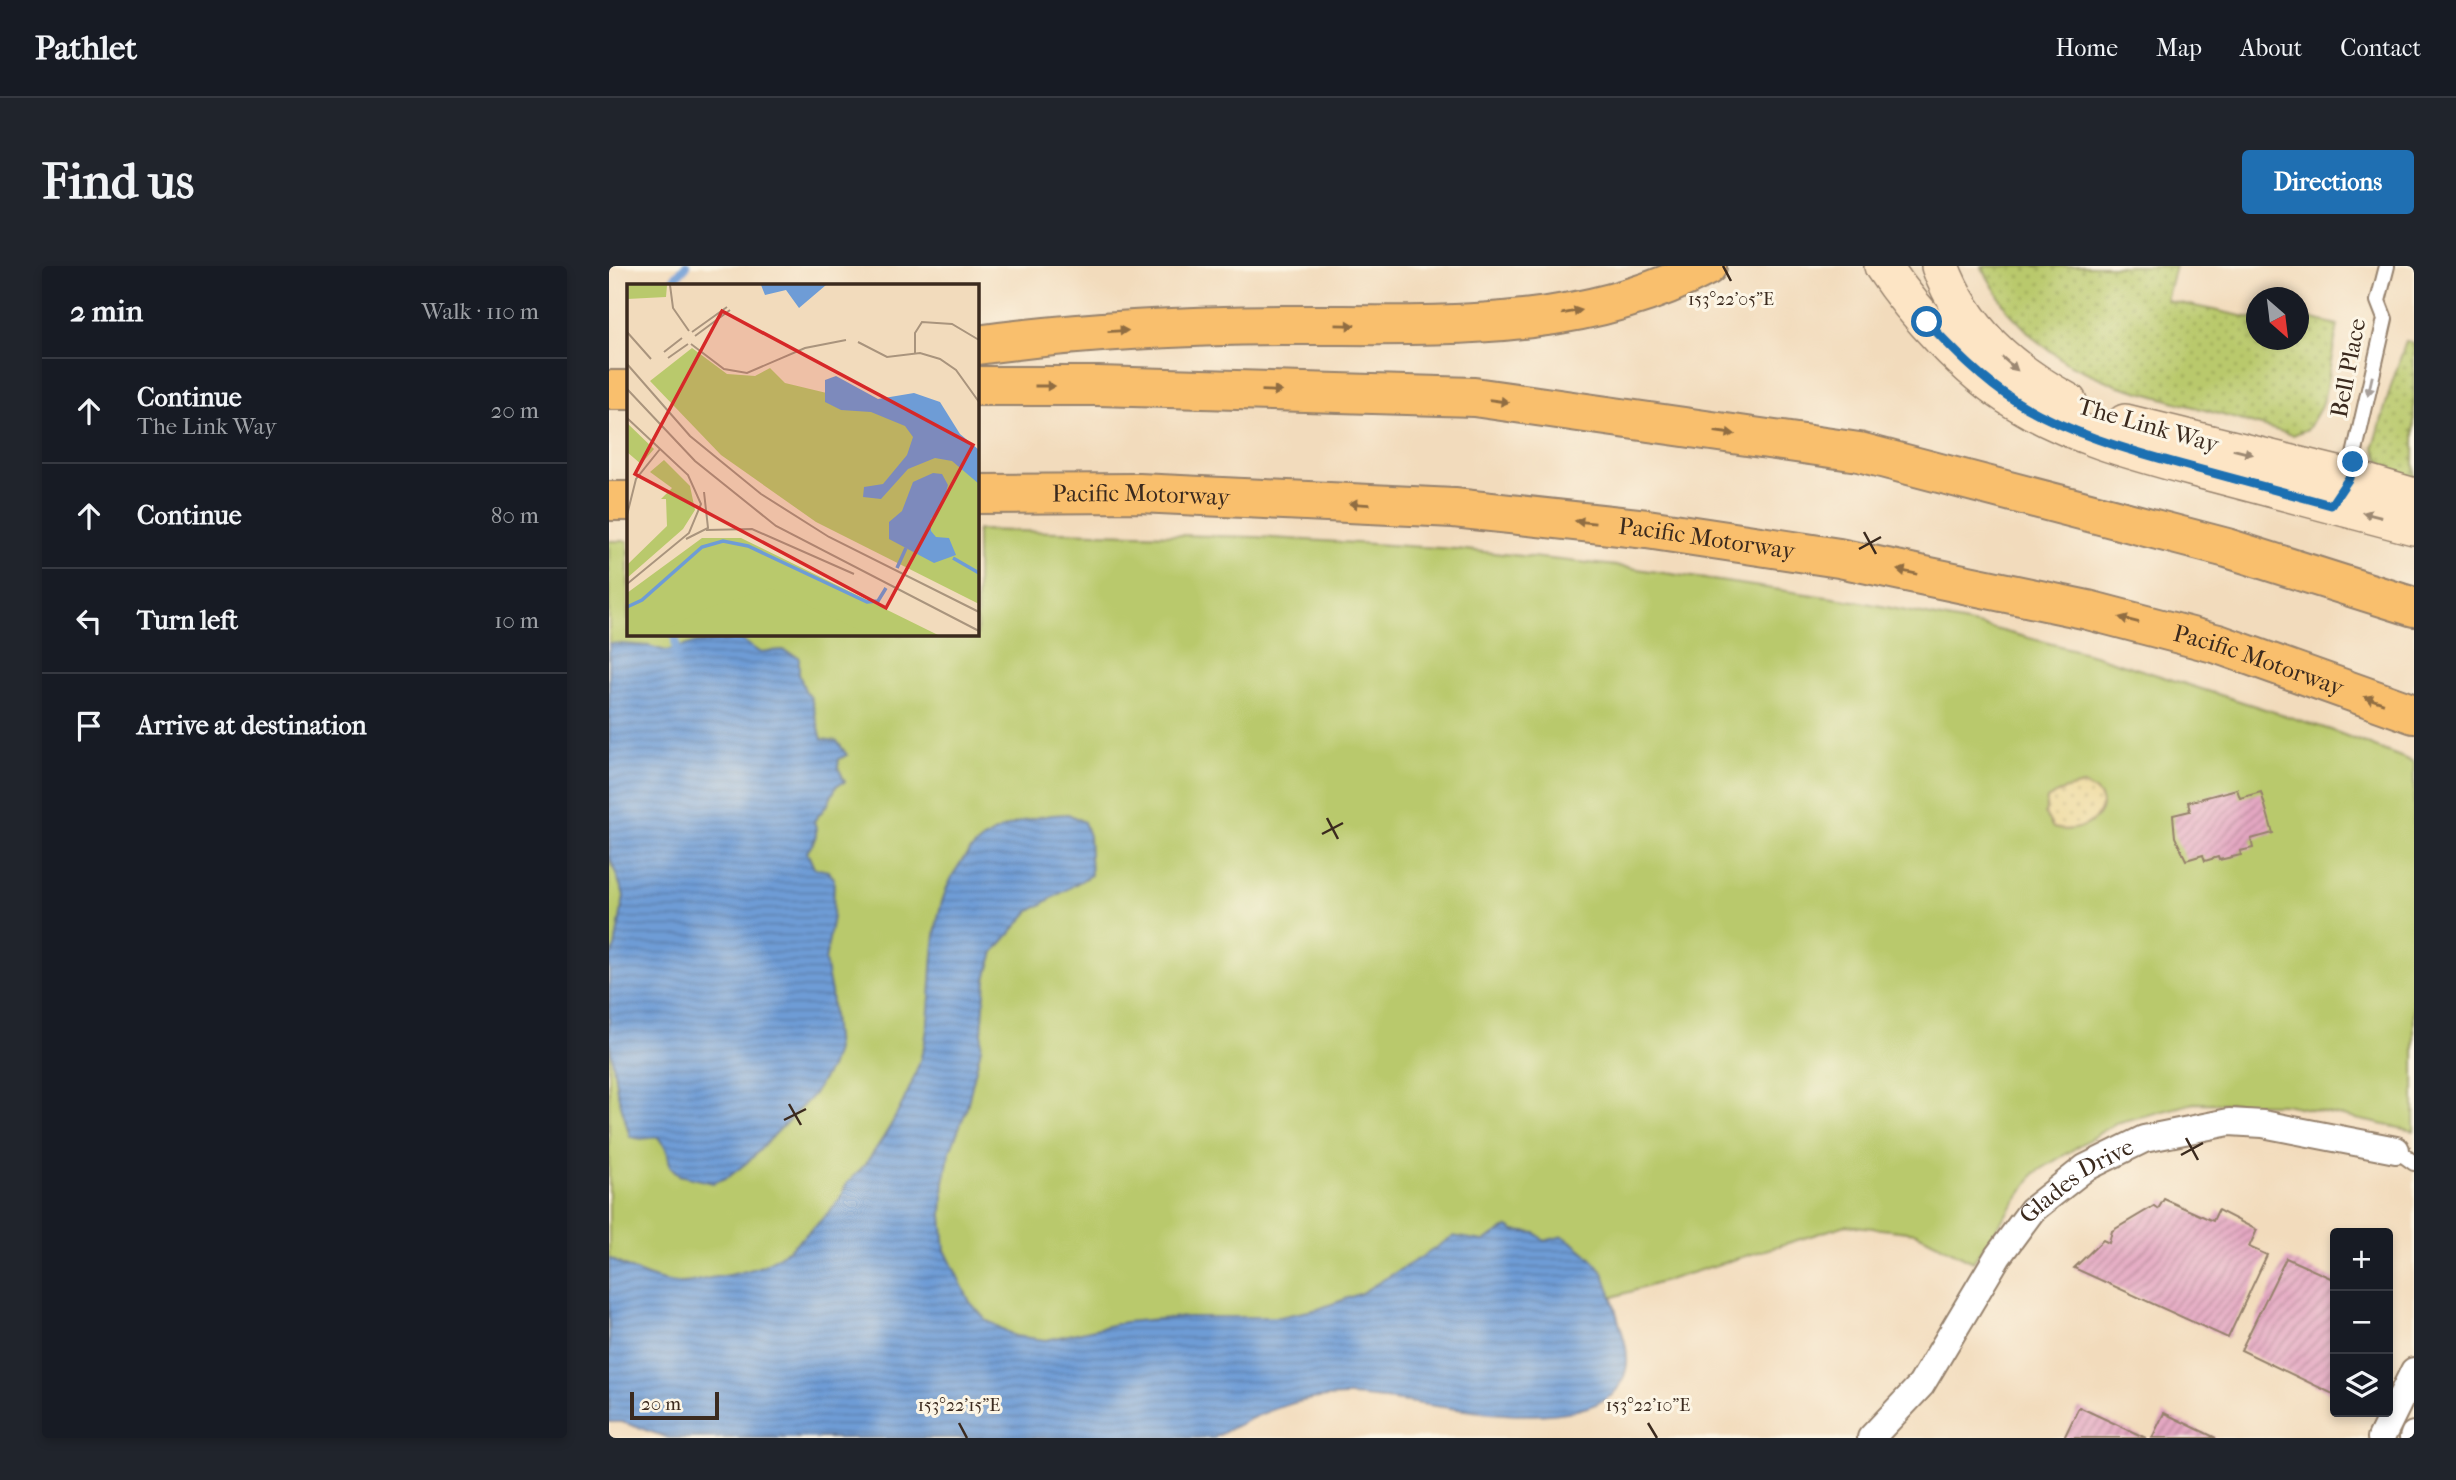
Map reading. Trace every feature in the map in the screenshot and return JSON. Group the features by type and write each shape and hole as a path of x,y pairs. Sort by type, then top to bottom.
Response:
{"highway":[{"path":"978,345 1107,331 1267,325 1449,325 1526,320 1621,300 1707,266"},
{"path":"978,386 1098,386 1473,397 1859,452 2227,548 2414,607"},
{"path":"609,390 627,390"},
{"name":"Pacific Motorway","path":"978,495 1139,493 1372,504 1454,509 1647,528 1839,558 2088,610 2218,644 2414,714"},
{"path":"609,501 627,501"}],"main road":[{"path":"1883,266 1915,309 1964,359 2001,392 2039,414 2099,439 2148,455 2336,486 2414,526"},
{"name":"The Link Way","path":"1940,266 1964,314 1987,342 2026,377 2061,398 2116,421 2336,486 2414,497"}],"street":[{"name":"Glades Drive","path":"1871,1438 1921,1385 1998,1256 2032,1210 2085,1168 2144,1139 2229,1122 2263,1124 2408,1155"},
{"path":"2381,1438 2414,1371"}],"lane":[{"name":"Bell Place","path":"2336,486 2385,319 2378,301 2387,266"}],"green space":[{"path":"1981,266 2175,266 2166,300 2246,317 2246,350 2309,350 2309,318 2338,325 2323,403 2308,429 2293,435 2116,385 2068,364 2036,340 2007,310"},
{"path":"2406,341 2414,343 2414,479 2396,473 2380,461 2374,447"},
{"path":"978,530 1256,537 1456,549 1617,566 1861,602 1987,627 2094,655 2331,730 2414,762 2414,1131 2284,1104 2194,1103 2116,1123 2035,1173 1973,1262 1916,1233 1846,1225 1584,1306 1056,1427 609,1327 609,541 627,541 627,635 978,635"}],"sand":[{"path":"2083,785 2101,799 2102,808 2098,816 2079,828 2053,828 2045,814 2047,799 2063,790"}],"water":[{"path":"740,639 759,652 782,650 799,657 799,674 811,698 822,739 837,741 847,755 839,759 838,767 845,782 837,785 828,804 814,821 815,837 807,852 814,868 828,871 834,878 833,917 825,961 831,992 836,1050 830,1068 813,1095 750,1160 730,1176 713,1183 679,1175 670,1166 667,1150 658,1137 630,1137 617,1091 609,1039 609,960 615,947 624,896 609,855 609,643 649,646 666,651 694,643"},
{"path":"1068,814 1084,822 1089,836 1091,875 1029,912 994,952 986,979 981,1048 966,1111 950,1151 944,1182 942,1215 945,1250 970,1302 986,1320 1015,1336 1046,1340 1125,1322 1182,1317 1279,1317 1318,1309 1359,1294 1453,1236 1484,1241 1508,1227 1515,1231 1536,1233 1544,1241 1563,1236 1584,1252 1602,1271 1622,1332 1627,1358 1622,1381 1612,1395 1587,1407 1556,1414 1522,1415 1379,1398 1331,1397 1279,1408 1245,1421 1214,1438 669,1438 622,1422 609,1422 609,1258 651,1278 669,1282 690,1282 756,1268 784,1252 812,1229 838,1201 847,1183 874,1151 892,1123 914,1077 928,1023 933,951 941,905 961,862 982,840 995,832 1038,817"}],"building":[{"path":"2237,789 2240,798 2261,792 2273,833 2251,839 2253,848 2240,851 2241,855 2205,861 2203,855 2186,860 2175,837 2173,815 2190,811 2188,802"},
{"path":"2164,1199 2213,1221 2218,1210 2257,1230 2249,1247 2267,1255 2228,1338 2074,1268 2103,1240 2109,1243 2112,1231 2154,1206 2158,1209"},
{"path":"2286,1258 2330,1278 2330,1393 2241,1350"},
{"path":"2079,1407 2146,1438 2064,1438"},
{"path":"2164,1413 2216,1438 2152,1438"}],"waterway":[{"path":"672,284 686,266"},
{"path":"675,635 677,660"}],"route":[{"path":"1927,322 1981,376 2001,392 2049,419 2099,439 2331,505 2349,478 2353,462"}]}
